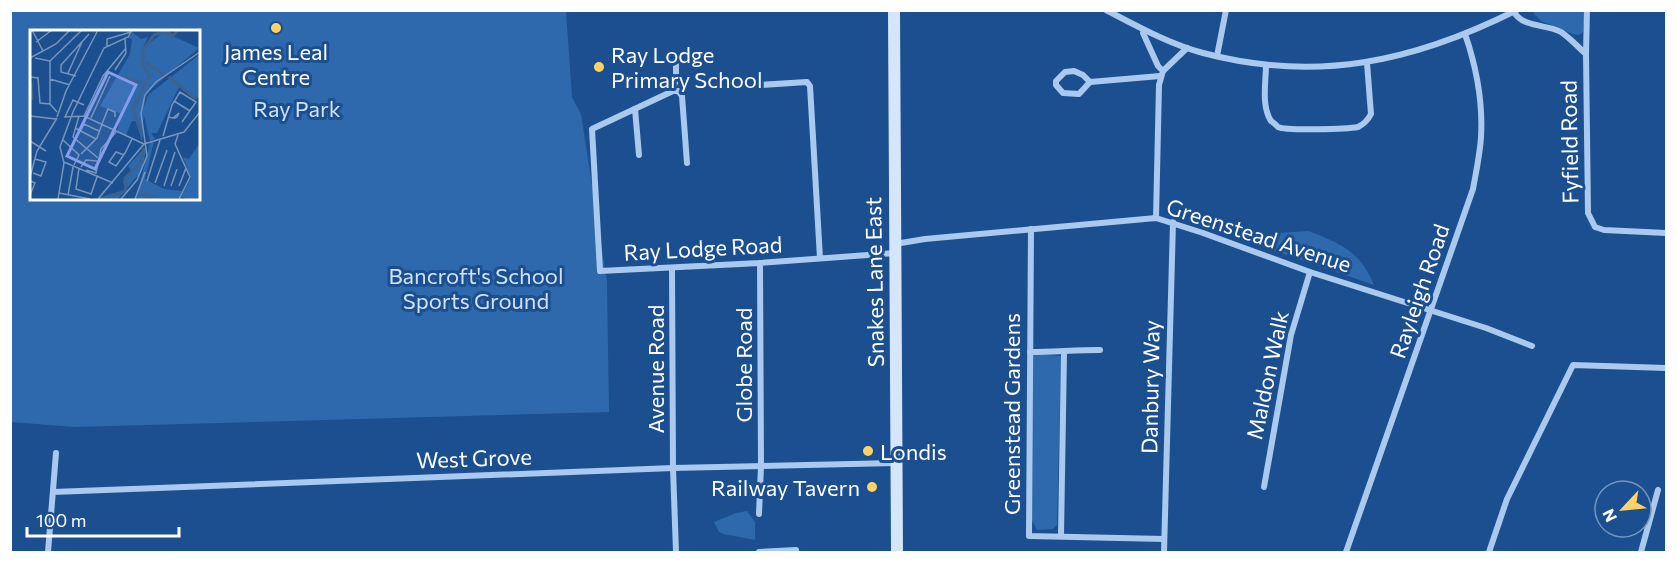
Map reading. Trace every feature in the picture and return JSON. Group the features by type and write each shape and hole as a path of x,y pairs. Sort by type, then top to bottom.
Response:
{"street":[{"name":"Snakes Lane East","path":"894,10 897,552"},
{"path":"1106,10 1144,30 1187,48 1266,65 1313,68 1367,63 1435,46 1515,11"},
{"path":"1217,56 1227,10"},
{"name":"Fyfield Road","path":"1587,10 1588,213 1595,227 1604,231 1666,232"},
{"name":"Fyfield Road","path":"1515,11 1516,16 1524,21 1560,31 1586,54"},
{"path":"1144,30 1143,33 1162,73 1156,218"},
{"name":"Rayleigh Road","path":"1346,552 1473,189 1481,137 1479,94 1465,34"},
{"path":"1090,82 1083,75 1074,71 1065,72 1056,81 1056,85 1063,93 1079,94 1090,82 1162,73 1187,48"},
{"path":"676,62 675,81 671,92 678,91 682,96 687,163"},
{"path":"1266,65 1268,113 1271,121 1278,127 1289,129 1355,127 1367,121 1371,114 1367,63"},
{"path":"760,85 807,82 810,86 820,258"},
{"name":"Ray Lodge Road","path":"671,92 594,128 591,132 599,268 603,272 760,263 895,248"},
{"path":"634,109 639,155"},
{"name":"Greenstead Avenue","path":"895,248 925,239 1156,218 1173,222 1310,272 1486,328 1532,346"},
{"name":"Danbury Way","path":"1164,552 1173,222"},
{"name":"Greenstead Gardens","path":"1031,229 1028,534 1031,537 1164,539"},
{"name":"Globe Road","path":"759,514 761,466 760,263"},
{"name":"Avenue Road","path":"672,269 673,468 676,552"},
{"name":"Maldon Walk","path":"1264,487 1291,334 1310,272"},
{"path":"1030,352 1064,353 1069,350 1100,350"},
{"path":"1061,536 1064,353"},
{"path":"1489,552 1508,500 1573,365 1666,368"},
{"path":"48,552 56,453"},
{"name":"West Grove","path":"53,492 673,468 896,463"},
{"path":"1641,552 1658,490"},
{"path":"759,550 796,550"}],"green space":[{"name":"Bancroft's School Sports Ground","path":"10,11 566,11 572,97 581,114 607,282 609,412 75,427 11,422"},
{"path":"1534,11 1585,11 1583,32 1579,35 1573,34 1541,21"},
{"path":"1309,231 1331,240 1356,256 1374,285 1252,243 1277,233"},
{"path":"1033,354 1061,356 1057,525 1053,529 1037,530 1031,519"},
{"path":"747,511 755,522 755,540 719,532 714,522"}],"place":[{"name":"James Leal Centre","path":"276,28"},
{"name":"Ray Lodge Primary School","path":"599,67"},
{"name":"Londis","path":"868,451"},
{"name":"Railway Tavern","path":"872,487"}],"park label":[{"name":"Ray Park","path":"297,108"}]}
